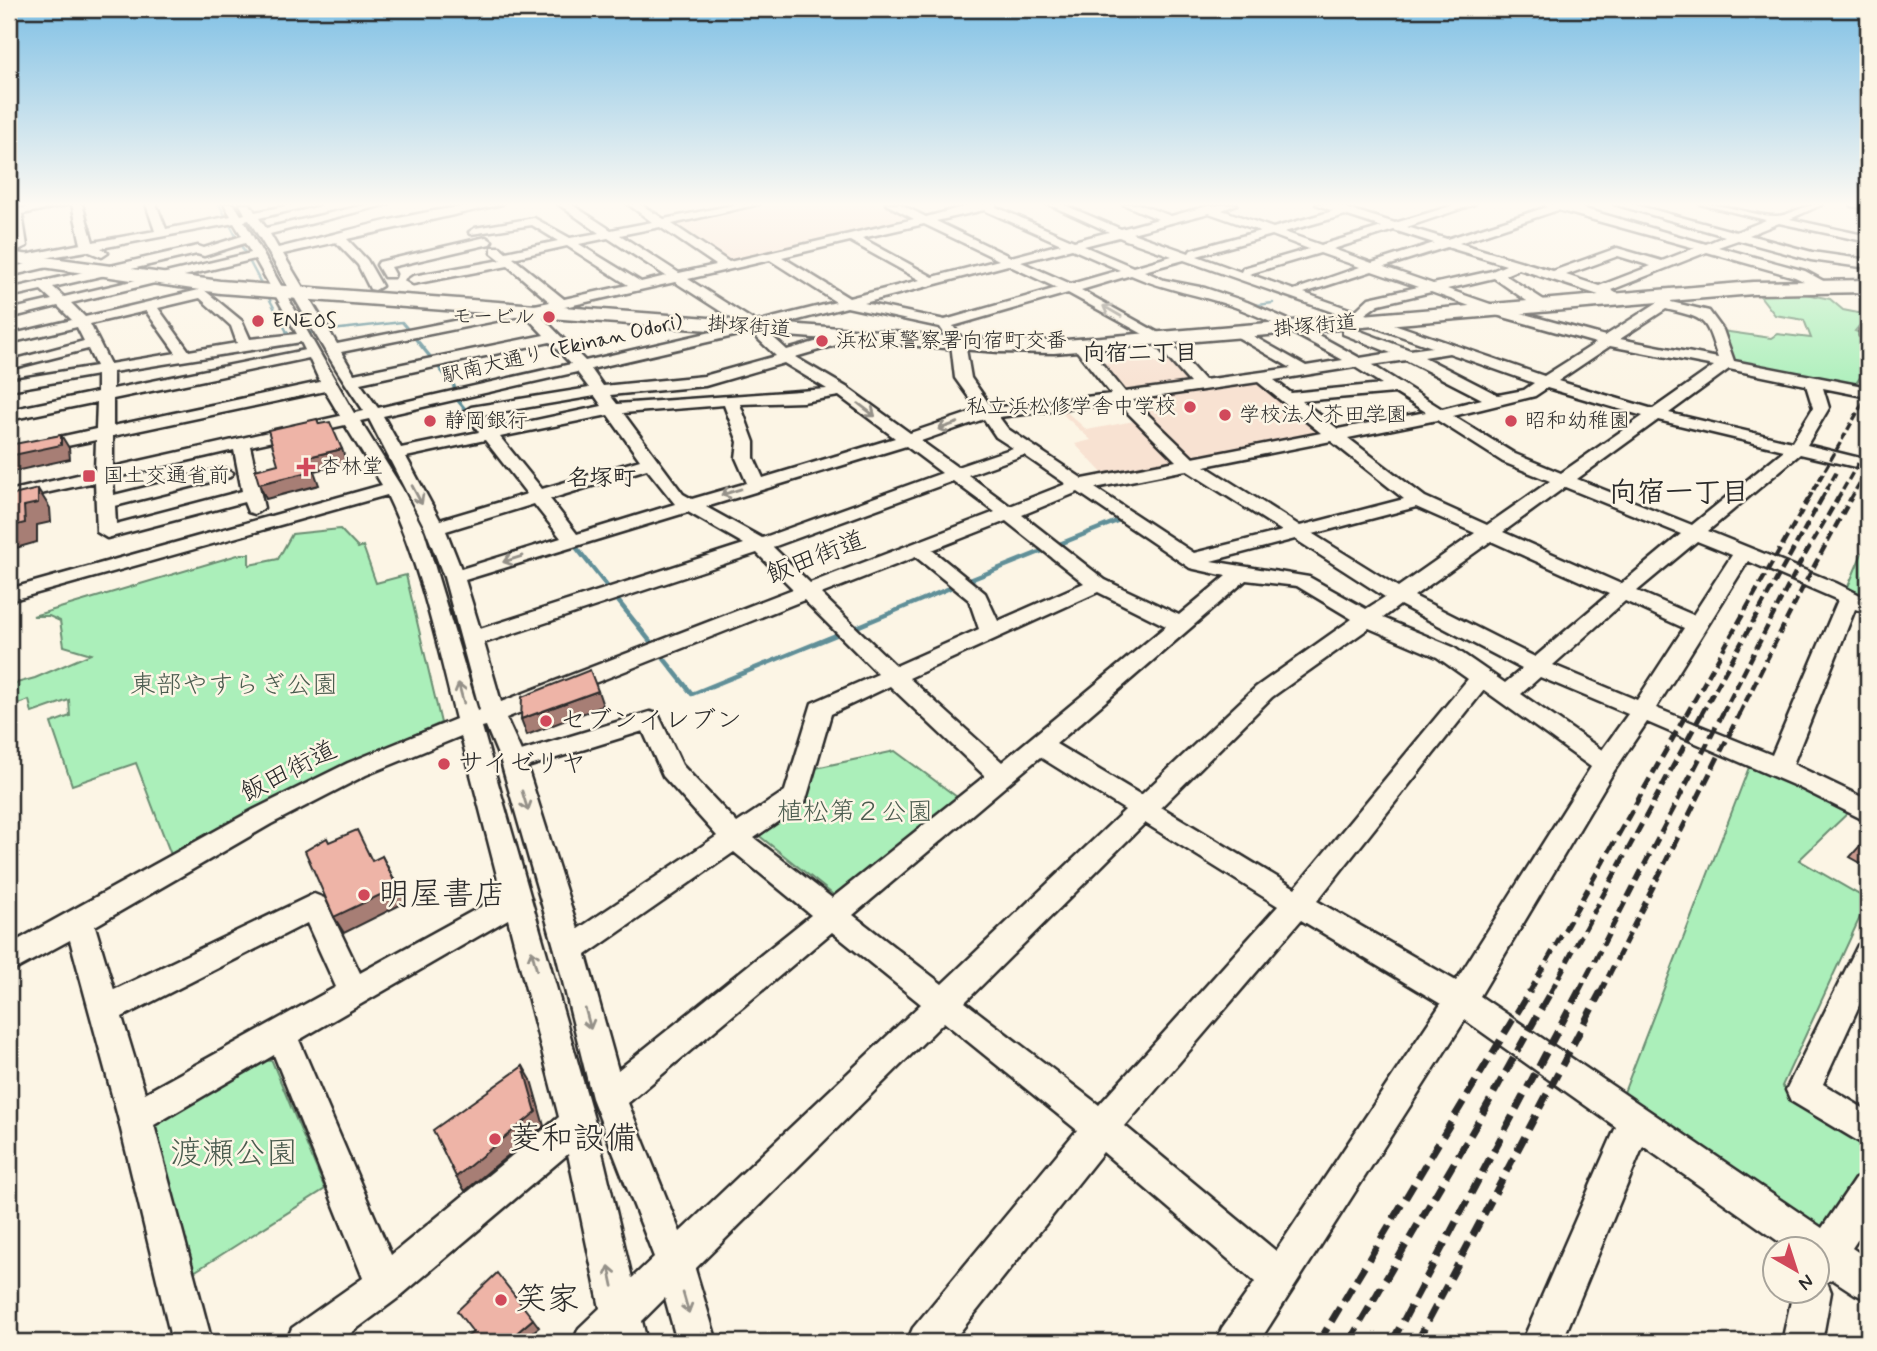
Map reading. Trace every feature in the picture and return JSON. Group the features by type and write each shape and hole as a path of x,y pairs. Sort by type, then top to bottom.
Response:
{"highway":[{"name":"掛塚街道","path":"79,267 159,278 211,290 290,292 999,346 1080,346 1295,328 1367,318 1542,305 1609,294 1665,299 1822,286 1868,286"}],"street":[{"path":"9,293 125,267"},
{"path":"138,267 159,278"},
{"path":"9,314 159,278 179,267"},
{"path":"275,267 339,383 349,419 393,488 414,531 432,583 578,1123 613,1334"},
{"path":"365,267 375,286"},
{"path":"384,267 389,274"},
{"path":"413,280 471,267"},
{"path":"518,267 555,295"},
{"path":"608,267 639,286"},
{"path":"662,267 754,327 785,357 842,391 1008,513 1098,584 1181,625"},
{"path":"9,415 317,346 528,310 555,295 639,286 722,267"},
{"path":"789,267 847,303 945,324 1147,267"},
{"path":"906,267 931,281"},
{"name":"駅南大通り (Ekinan Odori)","path":"9,496 754,327 985,267"},
{"path":"1022,267 1070,289 1159,339 1201,386"},
{"path":"1118,267 1160,283 1200,291 1242,305 1295,328 1357,362 1509,458 1858,602 1779,768"},
{"path":"1224,267 1450,349 1661,412 1868,465"},
{"path":"1233,267 1301,290 1367,318 1551,380"},
{"path":"1247,271 1260,267"},
{"path":"1373,267 1494,310 1606,341 1813,381 1866,388"},
{"path":"1301,290 1373,267"},
{"path":"1497,401 1408,355 1348,331 1367,318 1374,301 1496,274 1512,267"},
{"path":"1524,267 1609,294 1658,267"},
{"path":"1552,275 1574,267"},
{"path":"1775,267 1800,274 1822,286"},
{"path":"1800,274 1814,267"},
{"path":"594,280 619,274"},
{"path":"1496,274 1542,305"},
{"path":"44,285 81,321 105,369 104,475 107,531 252,494"},
{"path":"11,339 211,290 237,324 244,342 317,346"},
{"path":"1665,299 1704,314 1716,330 1727,364"},
{"name":"飯田街道","path":"9,960 268,814 357,769 470,723 1082,485 1441,414 1529,393 1665,299"},
{"path":"149,305 185,355"},
{"path":"528,310 581,366 677,498 760,545 892,675 1000,775"},
{"path":"945,324 958,342 963,378 1002,433 1191,560 1197,564 1242,573 1303,581 1367,619 1446,652 1605,765"},
{"path":"1239,332 1252,343 1291,359 1302,370"},
{"path":"471,412 599,391 705,381 855,335"},
{"path":"9,453 553,337"},
{"path":"11,339 31,359"},
{"path":"9,365 91,344"},
{"path":"9,385 255,344"},
{"path":"1080,346 1122,398 1188,463 1398,596 1539,668 1779,768 1868,813"},
{"path":"454,577 907,440 986,413 1122,398 1450,349"},
{"path":"613,1334 674,1262 1264,692 1727,364"},
{"path":"1261,377 1418,501 1696,625"},
{"path":"927,1342 1101,1128 1297,904 1494,687 1539,668 1623,592 1798,446 1821,408 1813,381"},
{"path":"339,383 374,414 435,528 454,577 493,714 513,762 570,950 609,1098 674,1262 697,1342"},
{"path":"1290,398 1399,388"},
{"path":"395,454 613,410 803,397 842,391"},
{"path":"457,394 573,541"},
{"path":"730,400 746,442 745,458 757,484"},
{"path":"241,444 259,525"},
{"path":"1798,446 1868,458"},
{"path":"472,639 760,545 1025,449"},
{"path":"435,528 651,461"},
{"path":"106,503 224,474"},
{"path":"9,595 393,488"},
{"path":"1191,560 1418,501"},
{"path":"917,548 978,597 991,631"},
{"path":"1236,1342 1280,1279 1461,1000 1605,765 1743,553"},
{"path":"609,1098 1039,745 1242,573"},
{"path":"570,950 796,796 820,709 1098,584"},
{"path":"513,762 650,720 672,770 735,838 1101,1128 1280,1279"},
{"path":"1039,745 1297,904 1461,1000 1636,1121 1790,1236"},
{"path":"135,1117 517,900"},
{"path":"105,1010 314,906 354,993"},
{"path":"79,920 135,1117 191,1342"},
{"path":"1868,954 1803,1090 1868,1130"},
{"path":"281,1034 385,1285"},
{"path":"1542,1342 1636,1121"},
{"path":"306,1342 385,1285 578,1123"},
{"path":"1832,1243 1868,1192"},
{"path":"1832,1264 1868,1281"},
{"path":"1802,1342 1809,1306"}],"shaded area":[{"name":"学校法人芥田学園","path":"1154,360 1156,363 1173,361 1194,384 1126,393 1102,363"},
{"name":"学校法人芥田学園","path":"1259,379 1324,431 1189,458 1128,399"},
{"name":"学校法人芥田学園","path":"1062,408 1087,430 1139,420 1180,461 1104,475 1075,444 1091,440 1057,409"}],"green space":[{"path":"1754,288 1798,288 1806,294 1830,299 1843,310 1868,315 1855,331 1868,336 1868,366 1854,386 1731,362 1722,331 1771,338 1777,334 1811,338 1804,320 1775,315"},
{"name":"東部やすらぎ公園","path":"340,529 358,548 363,546 376,583 406,575 441,723 318,778 173,860 136,763 72,785 51,723 70,716 69,700 32,713 29,700 9,707 9,685 35,678 91,654 64,646 60,621 49,616 33,616 241,554 249,554 249,565 278,559 292,534"},
{"path":"1862,553 1868,555 1868,601 1847,589"},
{"name":"植松第２公園","path":"895,751 957,797 836,897 757,834 811,769"},
{"path":"1751,762 1852,809 1799,860 1868,900 1782,1086 1868,1137 1868,1163 1826,1234 1623,1095"},
{"name":"渡瀬公園","path":"256,1060 272,1061 325,1189 194,1272 153,1127 160,1113"}],"building":[{"path":"317,419 319,424 330,422 342,449 308,457 313,471 259,484 255,470 278,464 268,430"},
{"path":"61,435 61,445 9,456 9,445"},
{"path":"38,489 38,503 24,506 25,523 9,527 9,496"},
{"path":"590,670 598,691 521,719 522,697"},
{"path":"357,830 372,861 382,856 397,887 334,917 305,851 327,838 329,842"},
{"path":"523,1066 536,1112 456,1177 433,1130"},
{"name":"笑家","path":"497,1273 533,1319 506,1342 461,1342 473,1332 457,1311"}],"waterway":[{"path":"252,267 288,334"},
{"path":"1249,306 1273,303"},
{"path":"315,332 305,333 402,322 412,334"},
{"path":"287,332 290,337 293,336"},
{"path":"410,332 454,386 455,397 479,426"},
{"path":"965,582 1122,519"},
{"path":"572,542 610,590"},
{"path":"852,629 957,585"},
{"path":"615,597 692,694 841,633"}],"railway":[{"path":"1808,500 1868,394"},
{"path":"1837,500 1868,446"},
{"path":"1850,500 1868,468"},
{"path":"1821,500 1837,471"},
{"path":"1686,715 1809,498"},
{"path":"1701,715 1822,498"},
{"path":"1722,715 1799,565 1838,498"},
{"path":"1601,991 1805,583 1851,498"},
{"path":"1529,993 1687,713"},
{"path":"1550,993 1702,713"},
{"path":"1578,993 1723,713"},
{"path":"1319,1342 1530,991"},
{"path":"1349,1342 1551,991"},
{"path":"1392,1342 1579,991"},
{"path":"1417,1342 1601,991"}],"place":[{"name":"モービル","path":"549,317"},
{"name":"ENEOS","path":"258,321"},
{"name":"浜松東警察署向宿町交番","path":"822,341"},
{"name":"私立浜松修学舎中学校","path":"1190,407"},
{"name":"学校法人芥田学園","path":"1225,415"},
{"name":"静岡銀行","path":"430,421"},
{"name":"昭和幼稚園","path":"1511,421"},
{"name":"杏林堂","path":"306,467"},
{"name":"国土交通省前","path":"89,476"},
{"name":"セブンイレブン","path":"546,721"},
{"name":"サイゼリヤ","path":"444,764"},
{"name":"明屋書店","path":"364,895"},
{"name":"菱和設備","path":"495,1139"},
{"name":"笑家","path":"501,1300"}],"district":[{"name":"向宿二丁目","path":"1140,354"},
{"name":"名塚町","path":"601,479"},
{"name":"向宿一丁目","path":"1679,493"}]}
